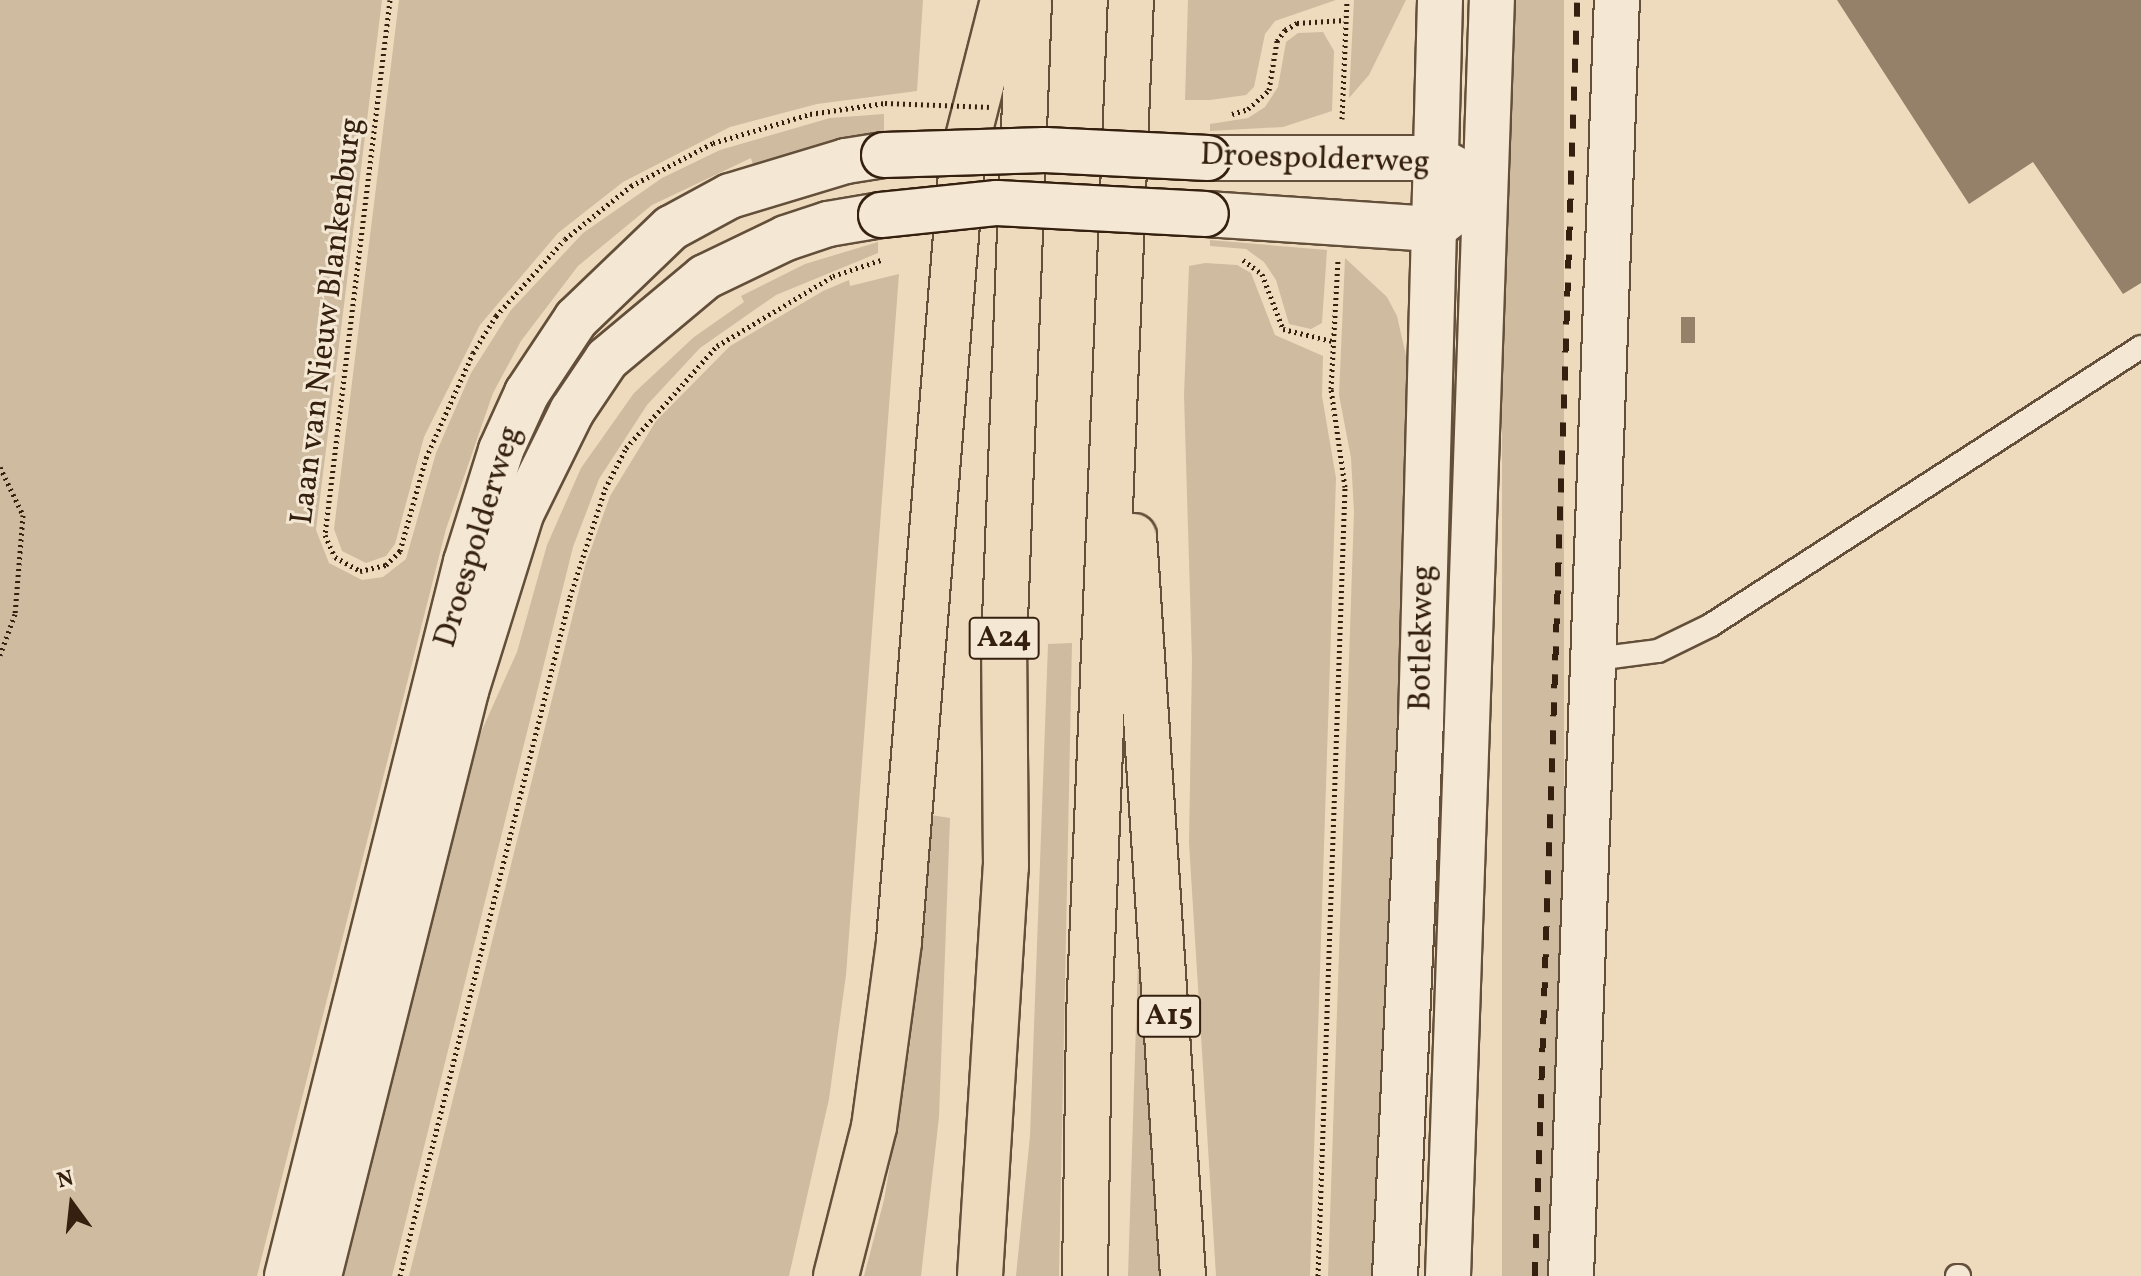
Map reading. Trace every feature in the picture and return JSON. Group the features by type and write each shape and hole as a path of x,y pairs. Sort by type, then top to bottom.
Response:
{"highway":[{"name":"A24","path":"836,1276 874,1127 899,941 962,161 1003,0"},
{"name":"A24","path":"980,1276 1006,867 1004,645 1029,0"},
{"path":"1085,1276 1089,1017 1120,354 1131,0"},
{"name":"A15","path":"1120,354 1183,1276"}],"main road":[{"name":"Botlekweg","path":"1395,1276 1421,721 1440,0"},
{"name":"Botlekweg","path":"1448,1276 1488,187 1492,0"},
{"path":"1571,1276 1596,659 1617,0"},
{"name":"Droespolderweg","path":"287,1276 466,562 501,450 527,393 576,319 671,228 730,196 846,161 884,155 1045,150 1208,158 1435,158 1488,187 1433,229 997,203 828,224 786,238 705,277 607,359 572,411 521,514 466,691 319,1276"}],"lane":[{"path":"1596,659 1658,651 1711,625 2141,347"}],"path":[{"name":"Laan van Nieuw Blankenburg","path":"390,0 325,535 335,557 360,571 392,561 405,540"},
{"name":"Droespolderweg","path":"1220,115 1248,109 1269,90 1277,41 1285,30 1297,23 1345,20"},
{"path":"400,1276 570,597 605,489 626,448 717,346 822,281 894,257"},
{"path":"1238,257 1262,274 1283,329 1332,341 1331,389 1345,487 1318,1276"},
{"path":"0,467 23,515 15,614 0,655"}],"shaded area":[{"path":"0,0 382,0 316,530 329,563 362,580 383,577 406,559 436,453 471,373 511,310 583,233 662,178 720,150 830,118 884,114 884,136 754,168 751,158 652,205 578,266 521,341 493,393 446,529 257,1276 0,1276"},
{"path":"399,0 923,0 917,91 817,104 730,127 623,182 558,233 480,325 424,437 395,544 386,556 366,563 342,551 334,529"},
{"path":"1188,0 1336,0 1275,21 1265,34 1254,87 1246,95 1185,100"},
{"path":"1354,0 1406,0 1369,75 1349,98"},
{"path":"1502,0 1564,0 1564,1276 1502,1276"},
{"path":"1323,32 1334,51 1332,111 1283,127 1210,131 1210,124 1248,118 1265,107 1278,87 1286,42 1298,33"},
{"path":"1210,240 1327,250 1322,323 1311,329 1289,324 1276,280 1264,262 1246,249 1210,246"},
{"path":"878,242 878,253 776,295 700,348 647,405 599,479 573,547 392,1276 344,1276 473,750 517,652 547,545 581,468 634,393 694,337 744,302 741,296 805,264"},
{"path":"1345,258 1387,297 1397,316 1411,378 1387,1276 1328,1276 1354,512 1351,458 1339,395"},
{"path":"1205,263 1237,265 1251,273 1275,335 1323,356 1322,396 1336,478 1310,1276 1216,1276 1189,843 1192,661 1184,395 1189,266"},
{"path":"899,274 846,975 829,1099 789,1276 409,1276 585,566 610,496 656,421 730,346 823,291 849,280 850,286"},
{"path":"1072,643 1059,1276 1016,1276 1030,1136 1048,644"},
{"path":"931,815 950,818 939,1117 921,1276 864,1276 884,1200 910,1046"},
{"path":"1141,868 1167,1276 1128,1276"}],"building":[{"path":"1837,0 2141,0 2141,283 2123,294 2033,162 1969,204"},
{"path":"1681,317 1695,317 1695,343 1681,343"}],"railway":[{"path":"1535,1276 1577,0"}]}
